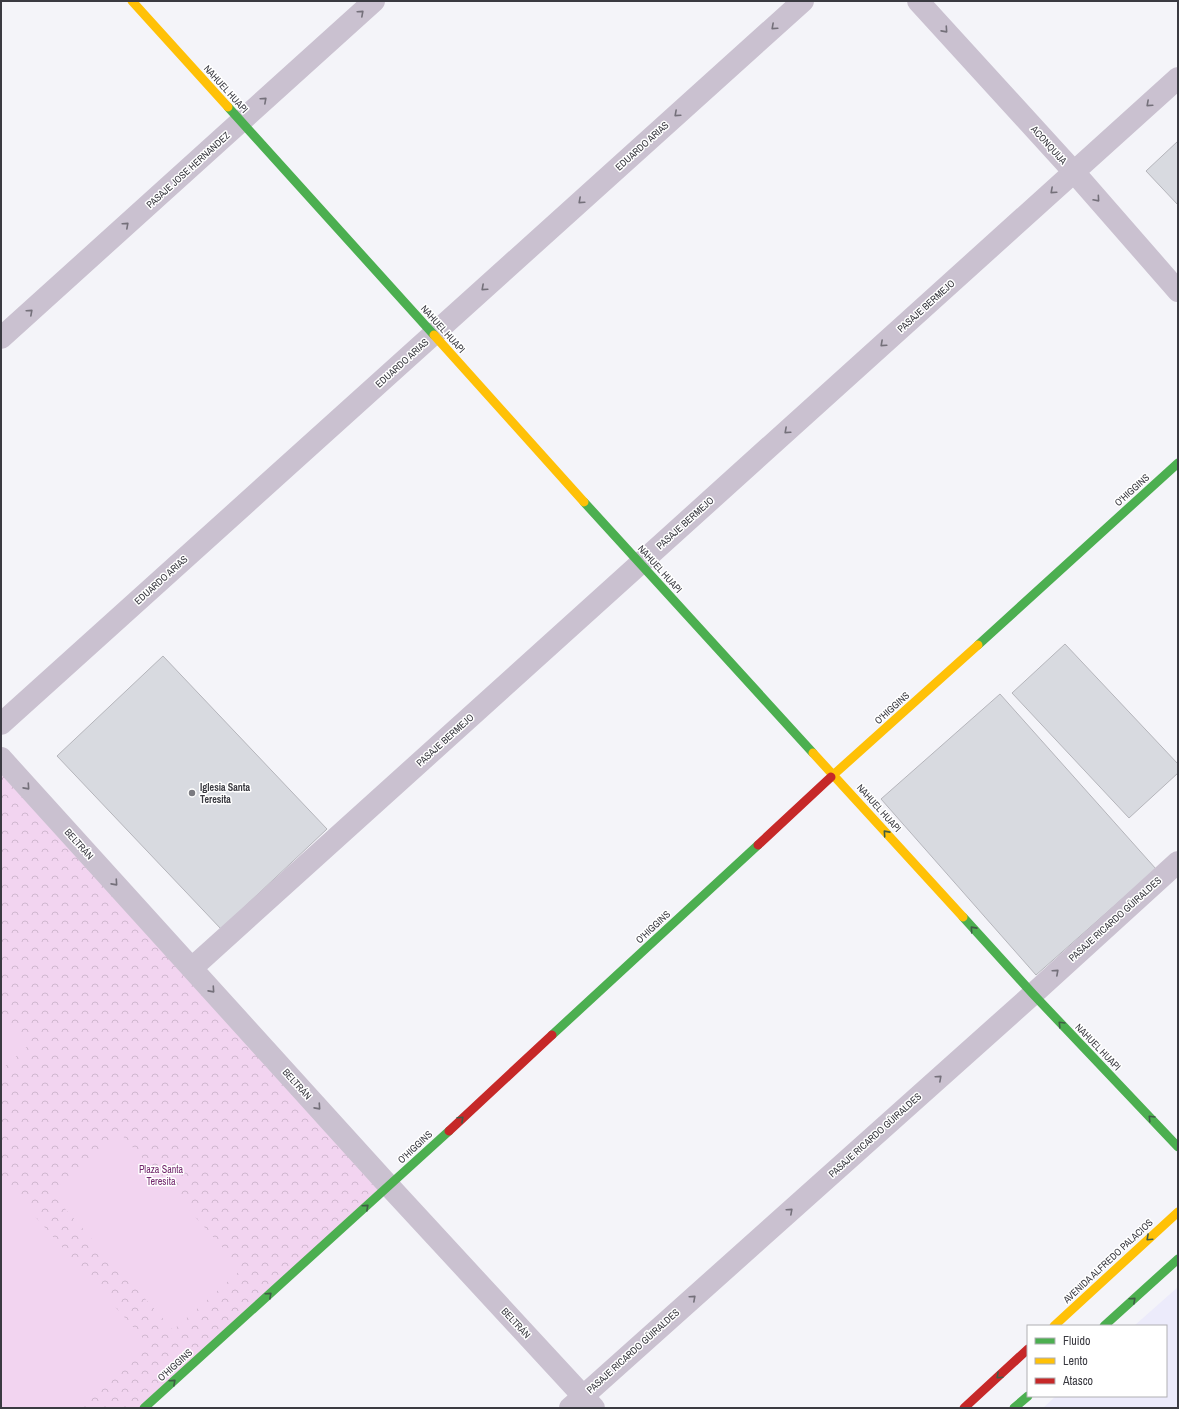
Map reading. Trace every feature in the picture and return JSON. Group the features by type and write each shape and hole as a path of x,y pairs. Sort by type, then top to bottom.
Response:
{"street":[{"name":"NAHUEL HUAPI","path":"132,1 640,564 1033,994 1178,1147"},
{"name":"PASAJE JOSE HERNANDEZ","path":"1,338 374,1"},
{"name":"EDUARDO ARIAS","path":"1,724 803,1"},
{"name":"ACONQUIJA","path":"918,1 1074,172 1178,291"},
{"name":"PASAJE BERMEJO","path":"192,968 1178,78"},
{"name":"O'HIGGINS","path":"144,1408 389,1186 834,775 1178,463"},
{"name":"BELTRÁN","path":"1,758 389,1186 583,1404"},
{"name":"PASAJE RICARDO GÜIRALDES","path":"583,1404 1178,862"},
{"name":"AVENIDA ALFREDO PALACIOS","path":"1055,1325 1178,1212"},
{"path":"1105,1325 1178,1259"},
{"path":"964,1408 1027,1351"},
{"path":"1014,1408 1027,1397"}],"shaded area":[{"path":"1178,1287 1178,1408 1043,1408 1055,1397 1167,1397 1167,1325 1135,1325"}],"green space":[{"name":"Plaza Santa Teresita","path":"1,758 389,1186 144,1408 1,1408"},
{"path":"1,1014 29,1045 1,1070"},
{"path":"119,1132 242,1269 173,1330 51,1193"},
{"path":"1,1178 149,1345 78,1408 1,1408"}],"building":[{"path":"1178,141 1178,205 1146,171"},
{"path":"1065,644 1178,764 1178,773 1129,818 1012,693"},
{"name":"Iglesia Santa Teresita","path":"163,656 327,829 221,929 57,756"},
{"path":"1000,694 1156,869 1036,975 881,799"}],"traffic: fast":[{"path":"228,107 434,335"},
{"path":"978,645 1178,463"},
{"path":"584,502 813,753"},
{"path":"552,1035 758,845"},
{"path":"963,917 1033,994 1178,1147"},
{"path":"144,1408 449,1131"},
{"path":"1105,1325 1178,1259"},
{"path":"1014,1408 1027,1397"}],"traffic: slow":[{"path":"132,1 228,107"},
{"path":"434,335 584,502"},
{"path":"831,777 978,645"},
{"path":"813,753 963,917"},
{"path":"1055,1325 1178,1212"}],"traffic: jam":[{"path":"758,845 831,777"},
{"path":"449,1131 552,1035"},
{"path":"964,1408 1027,1350"}],"place":[{"name":"Iglesia Santa Teresita","path":"192,793"}]}
